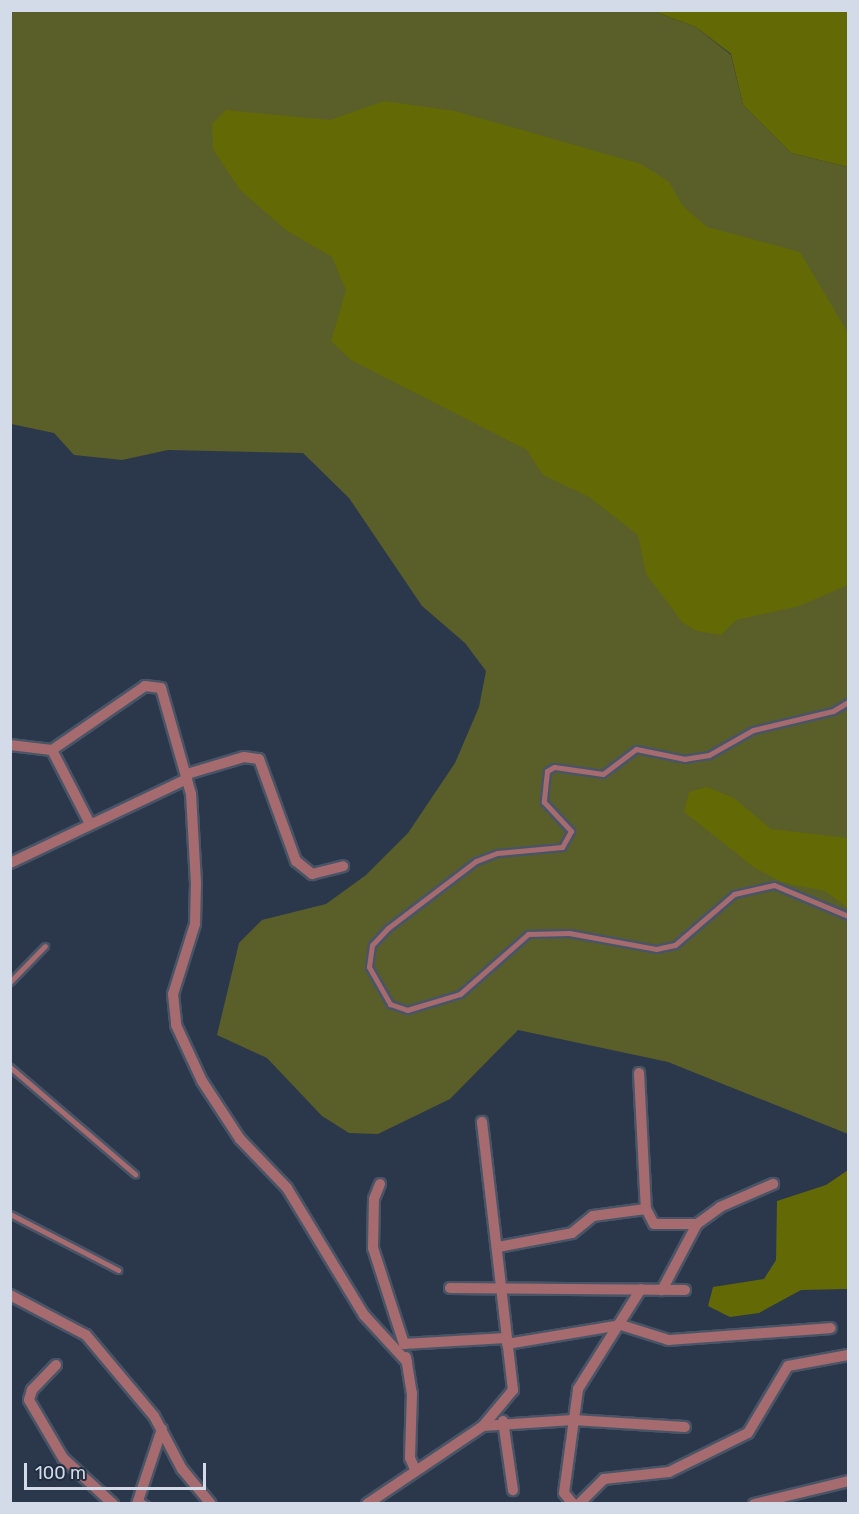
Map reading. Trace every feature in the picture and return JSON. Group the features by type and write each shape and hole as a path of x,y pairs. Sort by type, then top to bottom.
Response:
{"street":[{"path":"10,745 52,750 145,686 156,685 187,776 195,924 173,994 176,1026 202,1081 240,1138 287,1188 360,1308 407,1362"},
{"path":"52,750 90,824"},
{"path":"10,863 187,776 244,757 259,759 296,861 312,874 343,866"},
{"path":"639,1073 646,1209 652,1223 691,1224 720,1207 773,1184"},
{"path":"482,1122 513,1390 483,1426"},
{"path":"380,1185 374,1199 373,1248 404,1344 407,1362 410,1458 415,1468"},
{"path":"498,1246 569,1234 593,1216 646,1209"},
{"path":"662,1290 691,1224"},
{"path":"450,1288 685,1290"},
{"path":"573,1503 564,1493 573,1420 581,1380 621,1325 641,1289"},
{"path":"10,1295 86,1335 162,1429 182,1469 212,1503"},
{"path":"404,1344 507,1341 621,1325 669,1340 831,1328"},
{"path":"579,1503 604,1479 669,1472 748,1433 788,1366 849,1355"},
{"path":"56,1365 32,1390 29,1400 63,1458 113,1503"},
{"path":"367,1503 415,1468 483,1426 503,1421 573,1420 685,1427"},
{"path":"503,1421 513,1490"},
{"path":"140,1502 162,1429"},
{"path":"754,1503 849,1481"}],"lane":[{"path":"849,702 833,711 753,730 709,755 685,759 636,749 603,774 555,768 547,771 544,802 571,831 562,847 497,853 476,861 388,928 372,945 369,967 390,1004 407,1010 460,994 528,934 570,933 656,949 675,945 734,894 774,885 849,916"},
{"path":"10,982 45,946"},
{"path":"10,1067 135,1174"},
{"path":"10,1214 118,1270"}],"green space":[{"path":"11,11 653,11 696,27 731,55 743,105 791,153 848,167 848,1134 668,1062 518,1030 450,1099 378,1134 349,1133 322,1116 267,1058 217,1035 239,943 262,920 326,904 366,875 408,833 455,763 479,707 486,671 465,643 422,606 349,498 303,453 168,450 122,460 74,455 54,433 11,424"}],"shaded area":[{"path":"653,11 848,11 848,167 791,153 743,105 731,54 696,27"},
{"path":"384,101 455,111 641,164 669,182 683,206 707,227 800,252 848,333 848,585 799,606 736,620 721,635 697,631 683,623 646,574 638,535 589,497 543,475 527,450 351,360 331,341 346,290 332,257 286,230 240,190 213,149 212,124 226,110 330,120"},
{"path":"707,787 734,798 771,829 848,838 848,908 825,891 781,882 755,868 684,812 689,792"},
{"path":"848,1170 848,1289 801,1290 759,1313 730,1317 708,1306 713,1287 764,1279 776,1260 777,1201 826,1185"}]}
